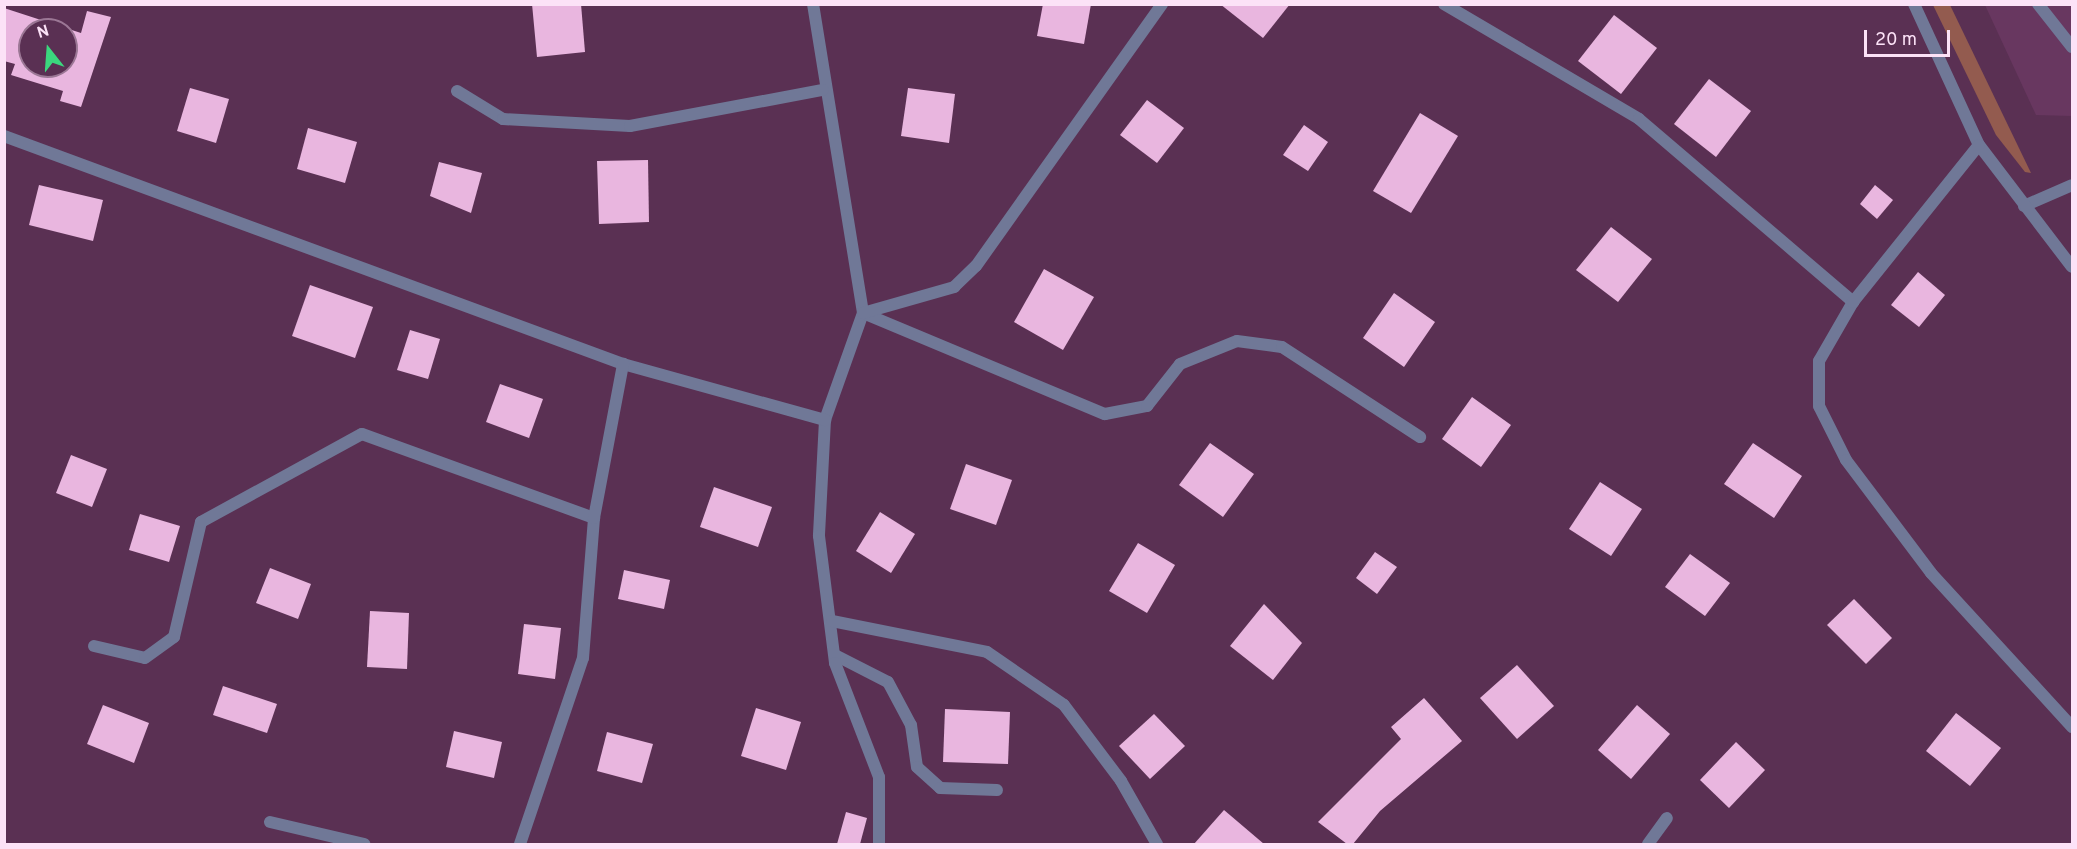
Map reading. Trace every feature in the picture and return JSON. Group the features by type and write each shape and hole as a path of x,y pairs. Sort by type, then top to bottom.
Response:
{"street":[{"path":"813,4 823,90 863,313 825,420 819,536 835,655 879,777 879,844"},
{"path":"863,313 954,287 976,266 1162,4"},
{"path":"1444,4 1639,119 1853,302"},
{"path":"1914,4 1979,145 2073,267"},
{"path":"2038,4 2073,47"},
{"path":"457,91 503,119 630,126 823,90"},
{"path":"4,136 623,364 825,420"},
{"path":"1979,145 1853,302 1819,361 1819,406 1846,460 1931,573 2073,727"},
{"path":"2024,206 2073,185"},
{"path":"863,313 1105,414 1147,406 1180,364 1238,341 1282,347 1420,437"},
{"path":"520,844 583,658 594,518 623,364"},
{"path":"94,646 145,658 174,637 201,522 362,434 594,518"},
{"path":"832,621 987,652 1064,705 1121,781 1156,844"},
{"path":"835,655 888,682 911,725 917,767 940,788 997,790"},
{"path":"1648,844 1667,818"},
{"path":"270,822 364,844"}],"shaded area":[{"path":"1933,5 1950,5 2031,173 2025,172 1996,135"},
{"path":"1985,5 2072,5 2072,116 2036,115"}],"building":[{"path":"532,4 581,4 585,52 537,57"},
{"path":"1043,4 1091,4 1084,44 1037,36"},
{"path":"1220,4 1290,4 1263,38"},
{"path":"4,8 35,18 18,18 18,77 11,75 15,64 4,61"},
{"path":"87,11 111,17 81,107 60,101 63,91 21,78 78,78 78,32 81,33"},
{"path":"1614,15 1657,48 1621,94 1578,61"},
{"path":"1709,79 1751,111 1716,157 1674,124"},
{"path":"190,88 229,99 216,143 177,131"},
{"path":"908,88 955,94 949,143 901,136"},
{"path":"1147,100 1184,128 1157,163 1120,135"},
{"path":"1420,113 1458,136 1411,213 1373,191"},
{"path":"1304,125 1328,142 1308,171 1283,155"},
{"path":"308,128 357,142 345,183 297,169"},
{"path":"648,160 649,222 599,224 597,161"},
{"path":"439,162 482,173 471,213 430,196"},
{"path":"39,185 103,200 93,241 29,225"},
{"path":"1875,185 1893,200 1877,219 1860,204"},
{"path":"1611,227 1652,259 1618,302 1576,270"},
{"path":"1044,269 1094,297 1063,350 1014,322"},
{"path":"1918,272 1945,295 1919,327 1891,305"},
{"path":"310,285 373,307 355,358 292,336"},
{"path":"1394,293 1435,322 1404,367 1363,338"},
{"path":"410,330 440,339 428,379 397,370"},
{"path":"500,384 543,399 529,438 486,422"},
{"path":"1472,397 1511,425 1481,467 1442,439"},
{"path":"1210,443 1254,474 1223,517 1179,485"},
{"path":"1753,443 1802,476 1774,518 1724,484"},
{"path":"71,455 107,469 92,507 56,493"},
{"path":"966,464 1012,480 996,525 950,509"},
{"path":"1600,482 1642,509 1611,556 1569,529"},
{"path":"714,487 772,507 758,547 700,527"},
{"path":"880,512 915,534 891,573 856,551"},
{"path":"140,514 180,526 169,562 129,550"},
{"path":"1138,543 1175,565 1147,613 1109,591"},
{"path":"1375,552 1397,567 1377,594 1356,578"},
{"path":"1690,554 1730,583 1705,616 1665,587"},
{"path":"270,568 311,584 298,619 256,603"},
{"path":"624,570 670,580 664,609 618,599"},
{"path":"1854,599 1892,638 1866,664 1827,625"},
{"path":"1264,604 1302,643 1273,680 1230,646"},
{"path":"370,611 409,613 407,669 367,667"},
{"path":"524,624 561,628 555,679 518,674"},
{"path":"1517,665 1554,706 1517,739 1480,698"},
{"path":"223,686 277,704 267,733 213,715"},
{"path":"1424,698 1462,741 1380,811 1353,844 1347,844 1318,822 1401,739 1391,727"},
{"path":"103,705 149,723 134,763 87,744"},
{"path":"1637,705 1670,734 1631,779 1598,750"},
{"path":"756,708 801,722 786,770 741,756"},
{"path":"945,709 1010,712 1008,764 943,762"},
{"path":"1956,713 2001,748 1970,786 1926,751"},
{"path":"1154,714 1185,746 1150,779 1119,746"},
{"path":"454,731 502,742 494,778 446,767"},
{"path":"607,732 653,744 642,783 597,771"},
{"path":"1736,742 1765,770 1729,808 1700,780"},
{"path":"1224,810 1264,844 1194,844"},
{"path":"846,812 867,818 860,844 837,844"}]}
